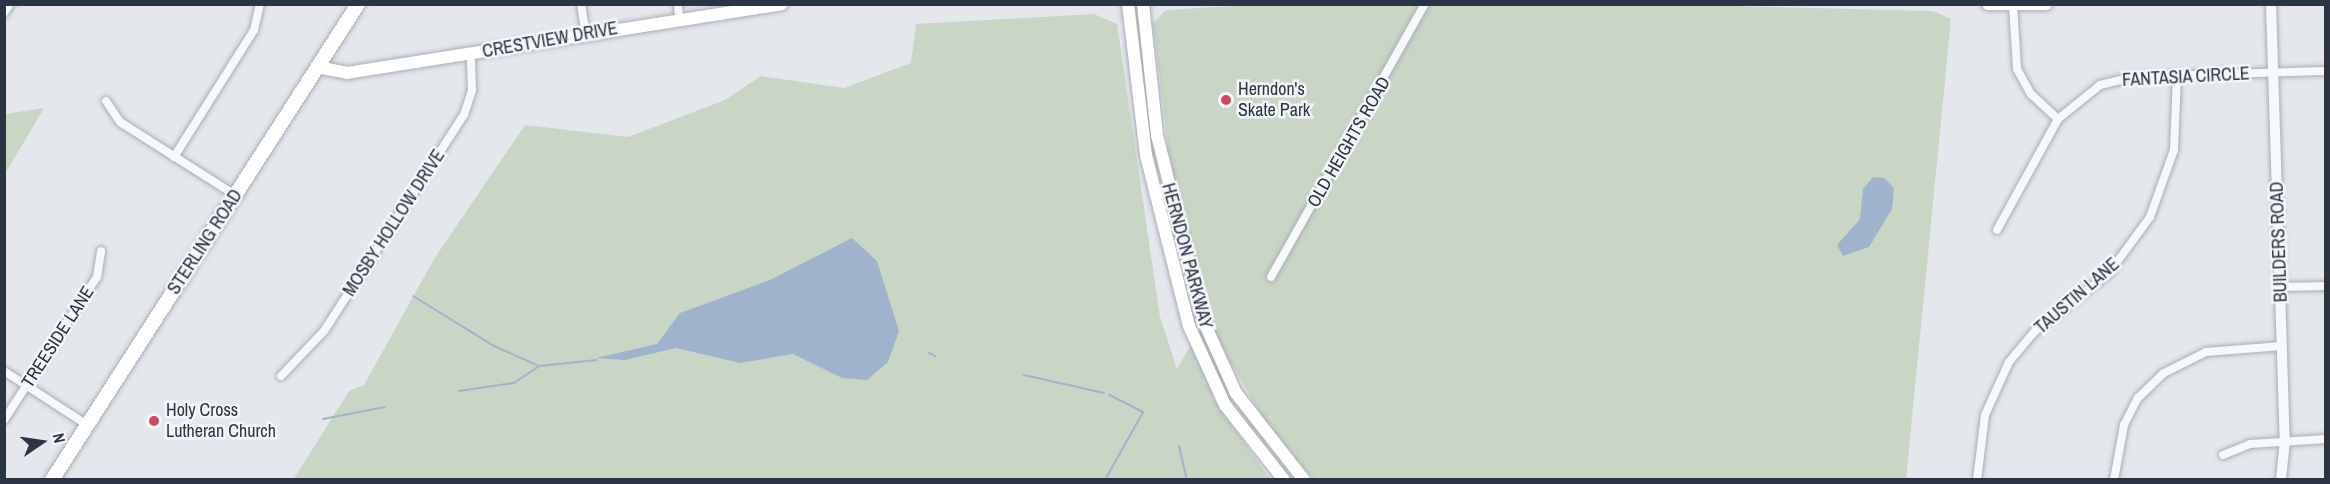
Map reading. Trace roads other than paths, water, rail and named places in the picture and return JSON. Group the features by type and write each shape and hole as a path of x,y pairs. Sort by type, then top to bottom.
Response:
{"main road":[{"name":"STERLING ROAD","path":"52,480 358,4"},
{"name":"CRESTVIEW DRIVE","path":"317,67 346,73 678,18 782,4"},
{"name":"HERNDON PARKWAY","path":"1128,4 1146,155 1189,326 1225,405 1284,480"},
{"name":"HERNDON PARKWAY","path":"1143,4 1157,135 1203,320 1236,393 1304,480"},
{"path":"1988,4 2046,4"}],"street":[{"path":"4,13 10,4"},
{"path":"174,157 254,30 260,4"},
{"path":"581,4 586,34"},
{"path":"678,4 678,18"},
{"name":"OLD HEIGHTS ROAD","path":"1271,277 1425,4"},
{"name":"BUILDERS ROAD","path":"2271,4 2285,441 2281,480"},
{"path":"2013,5 2017,69 2031,94 2058,119"},
{"name":"MOSBY HOLLOW DRIVE","path":"281,376 324,332 464,115 472,90 471,54"},
{"name":"FANTASIA CIRCLE","path":"1997,230 2058,119 2100,85 2177,75 2325,71"},
{"name":"TAUSTIN LANE","path":"1977,480 1986,415 2009,362 2035,331 2109,273 2150,217 2174,150 2177,75"},
{"path":"106,101 120,122 235,195"},
{"name":"TREESIDE LANE","path":"4,420 97,276 101,251"},
{"path":"2281,287 2325,286"},
{"path":"2114,480 2124,424 2139,398 2164,373 2206,352 2282,346"},
{"path":"4,371 87,425"},
{"path":"2223,455 2240,446 2285,441 2325,440"}],"water":[{"path":"1873,177 1884,178 1894,188 1892,209 1869,247 1843,256 1837,245 1860,219 1863,189"},
{"path":"852,238 877,261 899,331 888,362 867,380 842,378 793,354 740,363 676,348 625,360 596,358 657,344 680,313 770,280"}],"waterway":[{"path":"413,296 494,346 539,366 597,360"},
{"path":"929,353 935,356"},
{"path":"459,391 514,383 539,366"},
{"path":"1024,375 1104,393"},
{"path":"1105,480 1143,412 1109,395"},
{"path":"323,419 385,407"},
{"path":"1179,446 1187,480"}],"place":[{"name":"Herndon's Skate Park","path":"1226,100"},
{"name":"Holy Cross Lutheran Church","path":"154,421"}]}
